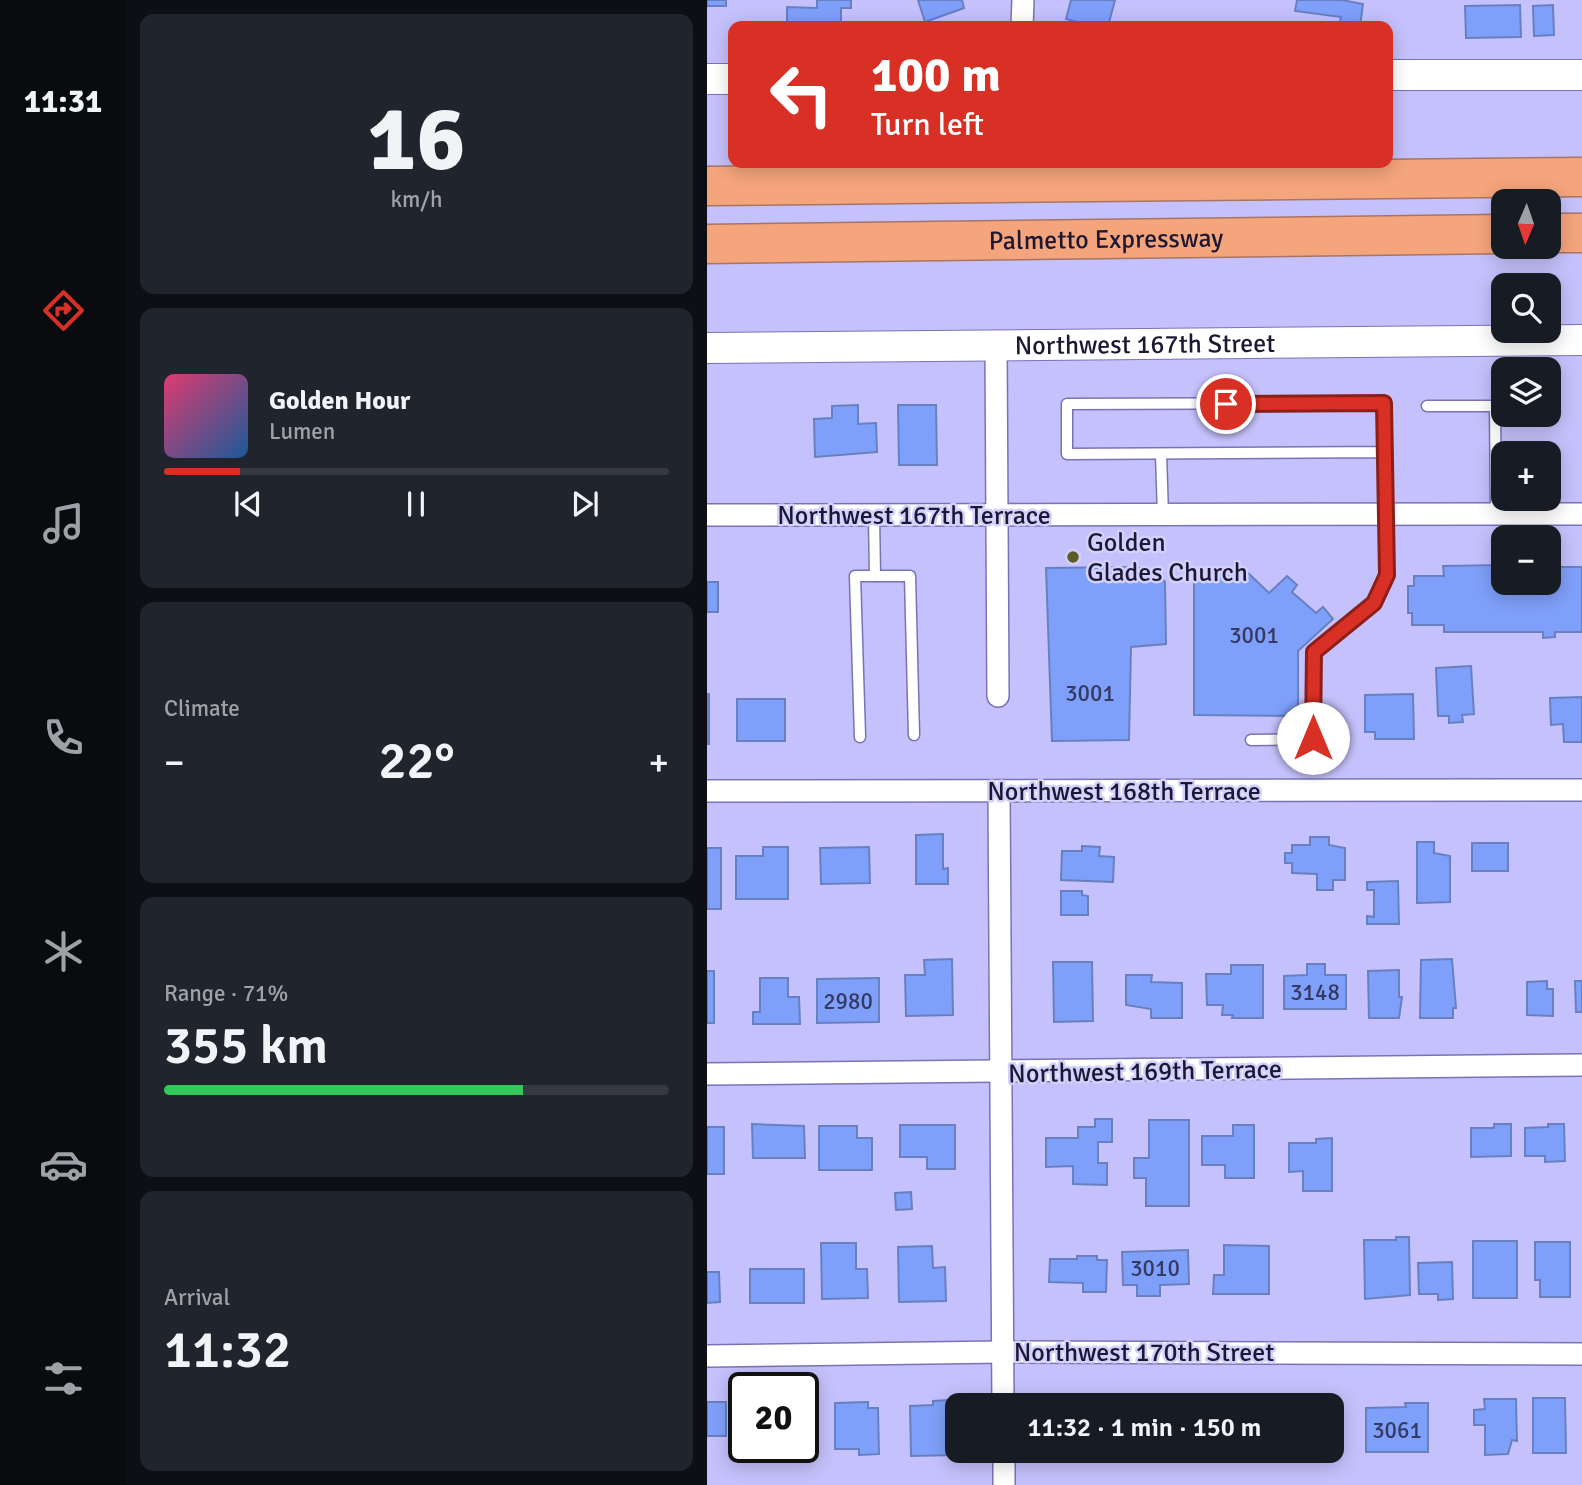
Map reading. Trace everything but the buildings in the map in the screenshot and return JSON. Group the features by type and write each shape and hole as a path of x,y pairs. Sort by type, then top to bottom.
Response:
{"highway":[{"path":"707,186 1582,177"},
{"path":"1561,233 1582,233"},
{"name":"Palmetto Expressway","path":"707,244 1491,234"}],"street":[{"path":"1022,21 1023,0"},
{"path":"1393,75 1582,75"},
{"path":"707,79 728,79"},
{"name":"Northwest 167th Street","path":"707,348 1582,340"},
{"path":"996,345 998,696"},
{"name":"Northwest 167th Terrace","path":"707,515 1582,514"},
{"name":"Northwest 168th Terrace","path":"707,791 1582,790"},
{"path":"999,791 1003,1072 1003,1393"},
{"name":"Northwest 169th Terrace","path":"707,1074 1582,1065"},
{"name":"Northwest 170th Street","path":"707,1356 1002,1352 1582,1354"},
{"path":"1004,1463 1004,1485"}],"lane":[{"path":"1251,740 1313,738 1314,652 1374,603 1387,575 1385,514 1385,453 1384,403 1067,404 1067,454 1385,453"},
{"path":"1427,406 1495,406 1496,514"},
{"path":"1161,454 1163,514"},
{"path":"874,515 875,576"},
{"path":"860,737 855,576 910,576 914,735"}],"place":[{"name":"Golden Glades Church","path":"1073,557"}],"route":[{"path":"1226,404 1384,403 1387,575 1374,603 1314,652 1313,738"}]}
